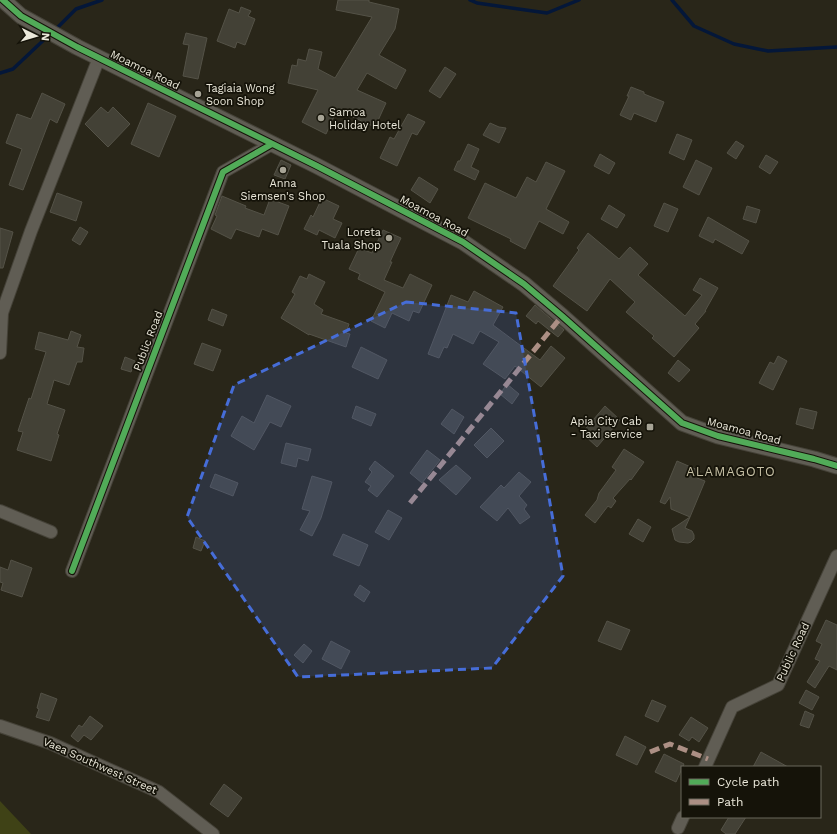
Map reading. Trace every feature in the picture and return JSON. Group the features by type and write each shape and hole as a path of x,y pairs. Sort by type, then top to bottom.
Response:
{"street":[{"name":"Moamoa Road","path":"3,0 21,16 77,47 272,144 463,242 524,284 682,423 718,436 837,466"},
{"path":"0,353 2,313 31,231 99,58"},
{"name":"Public Road","path":"72,571 223,172 272,144"},
{"path":"0,511 51,532"},
{"name":"Public Road","path":"705,766 732,707 778,684 837,556"},
{"name":"Vaea Southwest Street","path":"0,726 50,743 159,792 212,834"}],"highlighted area":[{"path":"406,302 516,313 563,576 492,668 298,677 187,517 234,385"}],"green space":[{"path":"0,801 31,834 0,834"}],"building":[{"path":"338,0 369,0 369,2 399,9 395,29 379,55 406,70 396,89 367,73 357,90 386,103 375,127 337,110 326,134 302,122 318,90 288,83 292,65 297,66 298,59 306,61 309,49 322,52 318,69 335,78 372,17 336,10"},
{"path":"241,7 251,11 248,16 255,19 245,45 237,42 235,48 217,41 229,9 239,13"},
{"path":"186,33 207,38 198,79 183,76 189,45 183,44"},
{"path":"445,67 456,74 440,98 429,91"},
{"path":"631,87 664,102 656,122 634,113 631,120 620,115 629,96 627,96"},
{"path":"42,93 65,104 57,123 50,119 23,190 9,185 22,149 6,143 17,114 31,119"},
{"path":"148,103 176,116 159,157 131,144"},
{"path":"101,107 108,113 113,107 130,124 108,147 85,124"},
{"path":"408,114 425,122 417,135 412,133 397,166 380,158 390,137 394,139"},
{"path":"490,123 506,128 499,143 483,135"},
{"path":"677,134 692,140 684,160 669,153"},
{"path":"736,141 744,146 736,159 727,153"},
{"path":"468,144 479,149 471,167 479,171 475,180 454,170"},
{"path":"600,154 615,163 609,174 594,166"},
{"path":"766,155 778,162 770,174 759,167"},
{"name":"Anna Siemsen's Shop","path":"281,160 291,165 285,179 274,175"},
{"path":"696,160 712,168 699,195 683,187"},
{"path":"546,162 565,171 546,209 569,222 563,234 539,221 525,249 510,241 511,239 468,218 485,183 516,198 527,177 536,182"},
{"path":"419,177 438,189 430,203 411,190"},
{"path":"57,193 82,202 76,221 50,212"},
{"path":"222,196 246,206 245,208 264,215 270,199 289,206 278,235 262,229 259,237 236,229 231,239 211,229 217,216 215,215"},
{"path":"322,198 339,206 333,219 342,223 335,238 319,230 317,235 304,229 311,215 313,217"},
{"path":"664,203 678,209 668,232 654,226"},
{"path":"609,205 625,215 617,228 601,219"},
{"path":"747,206 760,210 756,223 743,219"},
{"path":"708,217 749,241 742,254 715,239 713,243 699,236"},
{"path":"80,227 88,232 80,245 72,240"},
{"path":"0,228 13,232 3,268 0,268"},
{"path":"383,230 401,238 384,280 403,288 410,274 432,285 419,313 413,311 409,321 392,313 385,328 371,321 385,292 358,279 360,274 349,269 359,248 372,253"},
{"path":"588,233 619,259 630,247 648,264 638,275 685,316 702,295 693,290 700,278 718,288 706,311 695,324 699,328 674,357 652,338 654,336 626,312 635,302 610,279 587,311 553,286 579,250 577,248"},
{"path":"309,274 325,282 314,304 323,310 321,314 349,324 346,333 350,334 346,347 309,335 281,318 295,294 292,292 300,276 307,279"},
{"path":"474,291 503,307 493,325 540,360 551,346 565,358 541,387 515,366 505,379 483,364 499,342 480,331 473,344 453,334 447,348 444,347 439,358 428,354 451,295 468,302"},
{"path":"535,305 564,330 558,337 538,321 536,324 526,316"},
{"path":"212,309 227,315 223,326 208,320"},
{"path":"71,331 81,335 77,347 84,348 82,362 77,362 69,385 54,380 47,404 65,410 57,434 59,435 51,461 17,450 23,432 18,431 29,398 31,399 46,352 35,349 39,332 68,340"},
{"path":"202,343 221,350 213,371 194,364"},
{"path":"361,347 387,360 378,379 352,367"},
{"path":"778,356 787,361 773,390 759,383 770,362 774,364"},
{"path":"125,357 135,361 131,372 121,369"},
{"path":"678,360 690,370 679,382 668,373"},
{"path":"507,384 519,394 512,404 500,394"},
{"path":"267,395 291,406 281,427 270,422 254,450 231,436 242,416 254,423"},
{"path":"356,406 376,414 371,426 352,418"},
{"path":"605,406 620,420 597,447 582,433"},
{"path":"800,408 817,412 813,429 796,424"},
{"path":"452,409 464,417 454,434 441,424"},
{"path":"491,428 504,441 487,458 474,445"},
{"path":"286,443 311,449 308,461 298,458 296,467 281,463"},
{"path":"624,449 644,462 631,480 630,479 613,498 616,501 611,508 608,506 595,523 585,515 597,500 599,493 616,470 612,467"},
{"path":"427,450 440,460 422,483 410,473"},
{"path":"375,461 394,476 377,497 368,490 371,486 365,482 372,472 369,469"},
{"path":"677,461 700,471 697,478 705,481 690,517 671,509 670,497 665,504 660,502"},
{"path":"456,465 471,478 456,495 439,480"},
{"path":"519,472 531,482 519,496 527,505 524,509 530,517 520,524 508,508 497,521 480,507 501,485 504,488"},
{"path":"215,474 238,483 233,496 210,487"},
{"path":"312,476 332,482 321,518 312,536 300,530 310,511 302,509"},
{"path":"388,510 402,518 389,540 375,532"},
{"path":"690,517 685,528 692,531 694,539 688,543 675,540 672,529"},
{"path":"638,519 651,527 643,542 629,534"},
{"path":"343,534 368,545 359,566 333,555"},
{"path":"196,537 205,541 201,551 193,548"},
{"path":"11,560 32,568 22,597 1,590 3,583 0,582 0,567 8,570"},
{"path":"360,585 370,592 364,602 354,595"},
{"path":"826,620 837,625 837,670 829,666 815,688 807,682 820,661 815,659 822,644 816,641"},
{"path":"607,621 630,630 621,650 598,641"},
{"path":"331,641 350,651 341,669 322,659"},
{"path":"304,644 312,651 303,663 294,655"},
{"path":"806,690 819,697 812,710 799,703"},
{"path":"41,693 57,699 49,721 36,717 39,709 37,708"},
{"path":"652,700 666,706 658,722 645,716"},
{"path":"805,711 814,715 809,728 800,725"},
{"path":"90,716 103,726 91,740 84,735 78,742 71,736 79,725 82,727"},
{"path":"691,717 708,728 699,742 692,737 689,741 679,735"},
{"path":"625,736 646,747 637,765 616,755"},
{"path":"761,752 786,766 754,766"},
{"path":"664,754 684,764 681,766 681,771 676,782 655,772"},
{"path":"224,784 242,798 228,817 210,804"},
{"path":"728,818 745,818 735,834 726,834 721,830"}],"waterway":[{"path":"55,30 76,9 102,0"},
{"path":"470,0 477,3 547,13 579,0"},
{"path":"672,0 694,26 734,44 768,51 837,47"},
{"path":"0,73 13,69 49,35"}],"marked path":[{"path":"410,503 562,316"},
{"path":"650,752 670,744 708,759"}],"cycle path":[{"path":"3,0 21,16 77,47 317,166 463,242 524,284 682,423 718,436 837,466"},
{"path":"72,571 223,172 272,144"}],"place":[{"name":"Tagiaia Wong Soon Shop","path":"198,94"},
{"name":"Samoa Holiday Hotel","path":"321,118"},
{"name":"Anna Siemsen's Shop","path":"283,170"},
{"name":"Loreta Tuala Shop","path":"389,238"},
{"name":"Apia City Cab - Taxi service","path":"650,427"}],"district":[{"name":"ALAMAGOTO","path":"731,471"}]}
